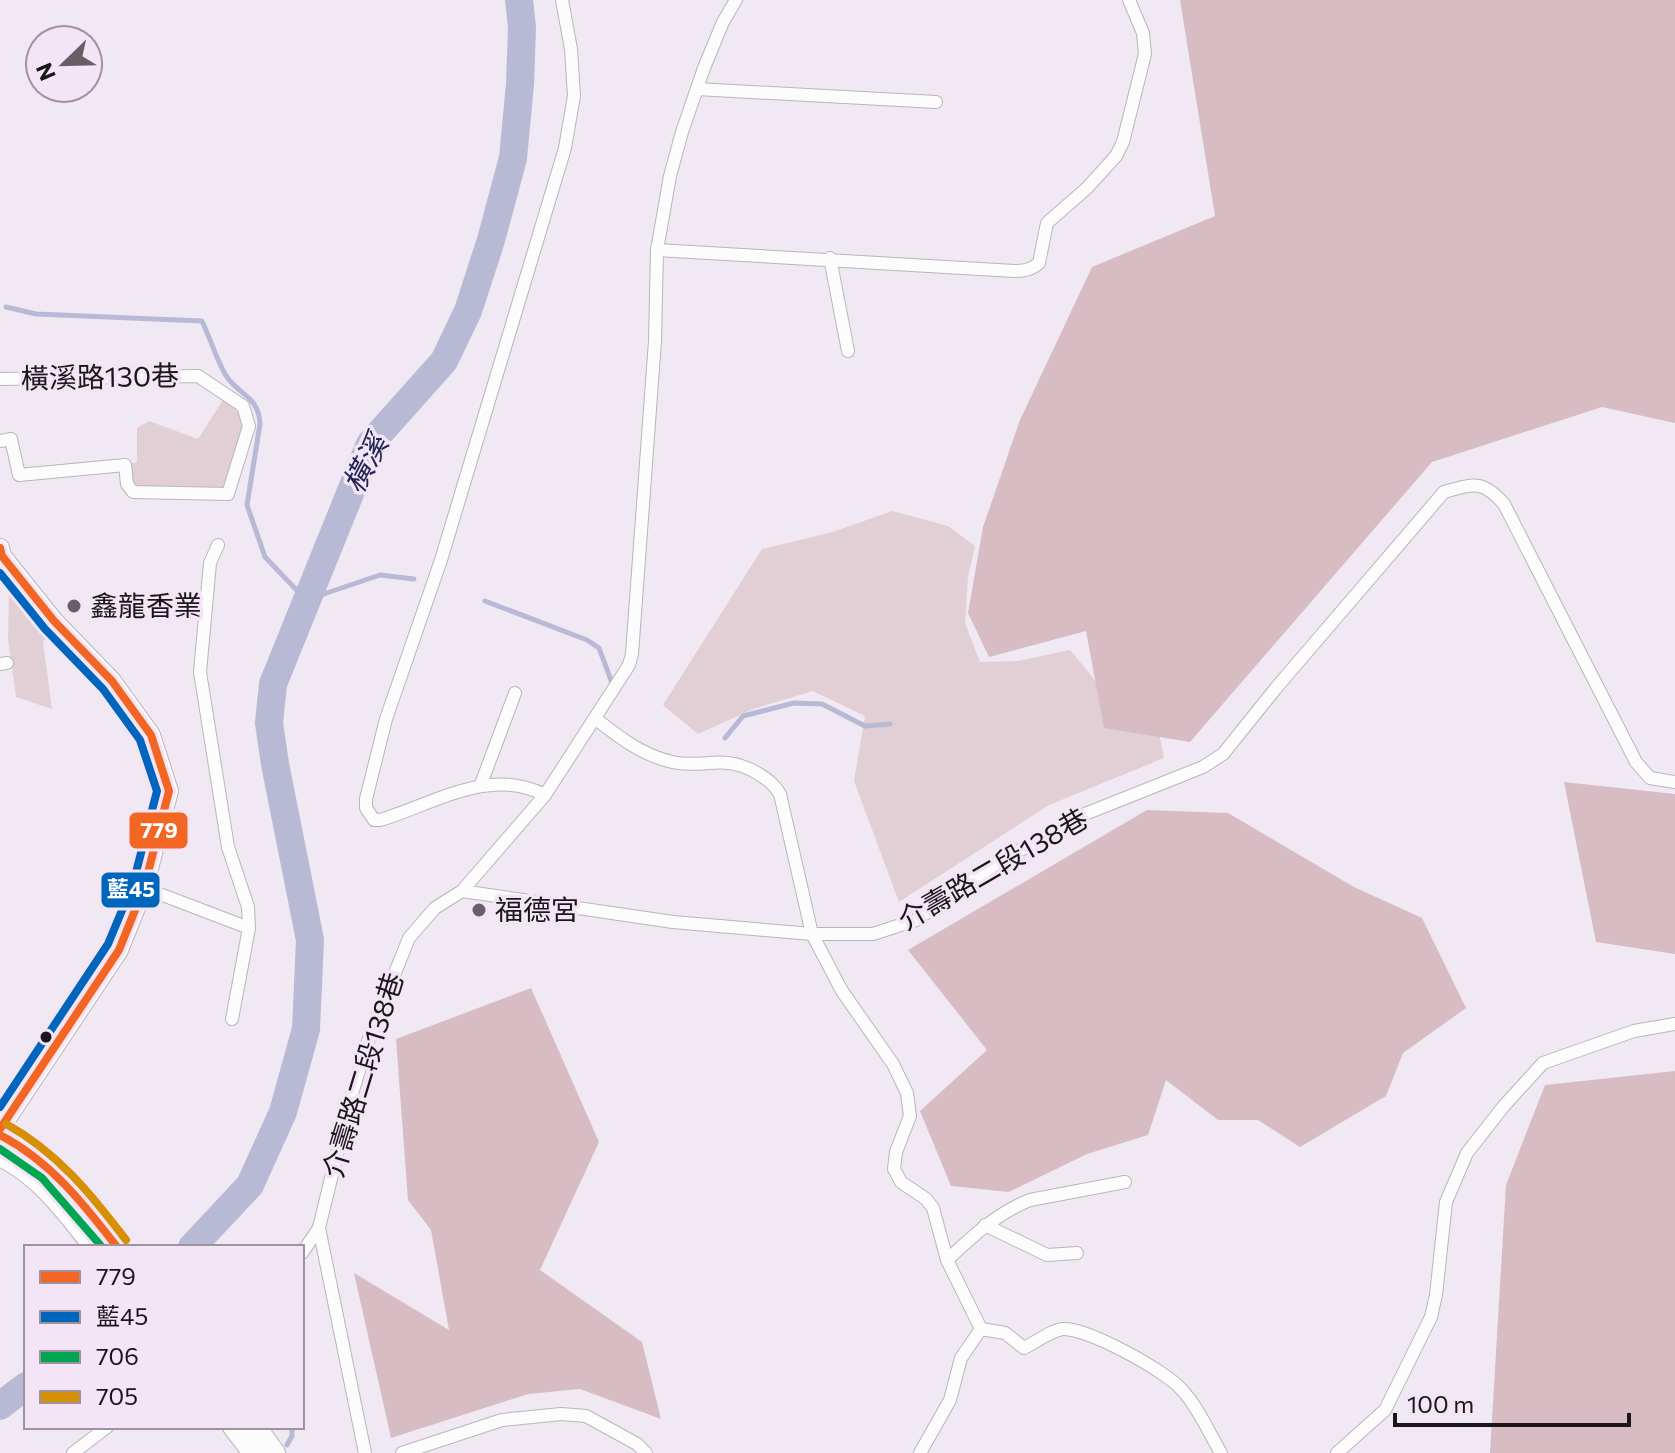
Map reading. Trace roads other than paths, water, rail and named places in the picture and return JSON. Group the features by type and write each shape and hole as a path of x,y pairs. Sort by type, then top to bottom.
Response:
{"main road":[{"path":"0,548 2,556 45,609 112,681 151,735 169,791 144,888 119,950 0,1132 42,1161 76,1210 93,1245"},
{"path":"0,1156 76,1210 115,1245"},
{"path":"235,1429 253,1453"},
{"path":"257,1429 275,1453"}],"street":[{"path":"545,795 520,784 481,784 380,820 374,820 366,808 386,719 441,560 565,148 574,96 571,49 562,0"},
{"path":"462,891 545,795 624,676 632,654 655,341 657,250 670,176 697,89 723,22 736,0"},
{"path":"657,250 1014,271 1034,267 1039,263 1047,223 1087,188 1116,156 1123,142 1145,54 1143,33 1129,0"},
{"path":"697,89 936,102"},
{"path":"830,258 848,351"},
{"name":"橫溪路130巷","path":"0,379 198,376 243,406 249,426 228,494 133,492 127,484 125,465 19,475 11,439 0,441"},
{"name":"介壽路二段138巷","path":"304,1250 319,1228 350,1100 393,971 409,938 435,908 462,891 673,922 812,934 873,934 916,920 997,863 1085,814 1203,767 1223,754 1444,492 1471,484 1491,489 1504,504 1636,762 1650,778 1675,782"},
{"path":"218,545 210,563 200,672 228,847 248,907 249,928 232,1019"},
{"path":"481,784 515,693"},
{"path":"596,719 627,745 663,759 686,763 734,762 775,785 780,794 812,934 842,991 902,1079 910,1116 896,1152 894,1169 901,1182 926,1199 933,1208 947,1260 981,1329"},
{"path":"144,888 249,928"},
{"path":"1337,1453 1385,1410 1431,1317 1446,1202 1467,1153 1485,1130 1543,1063 1634,1031 1675,1024"},
{"path":"947,1260 985,1225 1016,1205 1125,1182"},
{"path":"985,1225 1047,1255 1077,1253"},
{"path":"319,1228 365,1453"},
{"path":"920,1453 950,1400 961,1358 981,1329"},
{"path":"981,1329 1005,1333 1024,1348 1061,1329 1080,1332 1146,1363 1182,1389 1221,1453"},
{"path":"402,1453 502,1420 561,1414 586,1416 637,1444 646,1453"},
{"path":"73,1453 104,1429"}],"waterway":[{"name":"橫溪","path":"194,1245 250,1185 283,1112 306,1029 310,940 269,723 273,684 370,444 444,361 468,311 513,158 520,84 522,27 519,0"},
{"path":"6,307 36,314 202,321 225,374 252,401 259,414 247,505 265,557 306,600 380,575 414,579"},
{"path":"485,601 587,640 599,648 612,683"},
{"path":"725,738 743,716 794,703 822,704 865,726 890,724"},
{"name":"橫溪","path":"0,1406 24,1388"},
{"path":"287,1445 292,1429"}],"place":[{"name":"鑫龍香業","path":"74,606"},
{"name":"福德宮","path":"479,910"}]}
